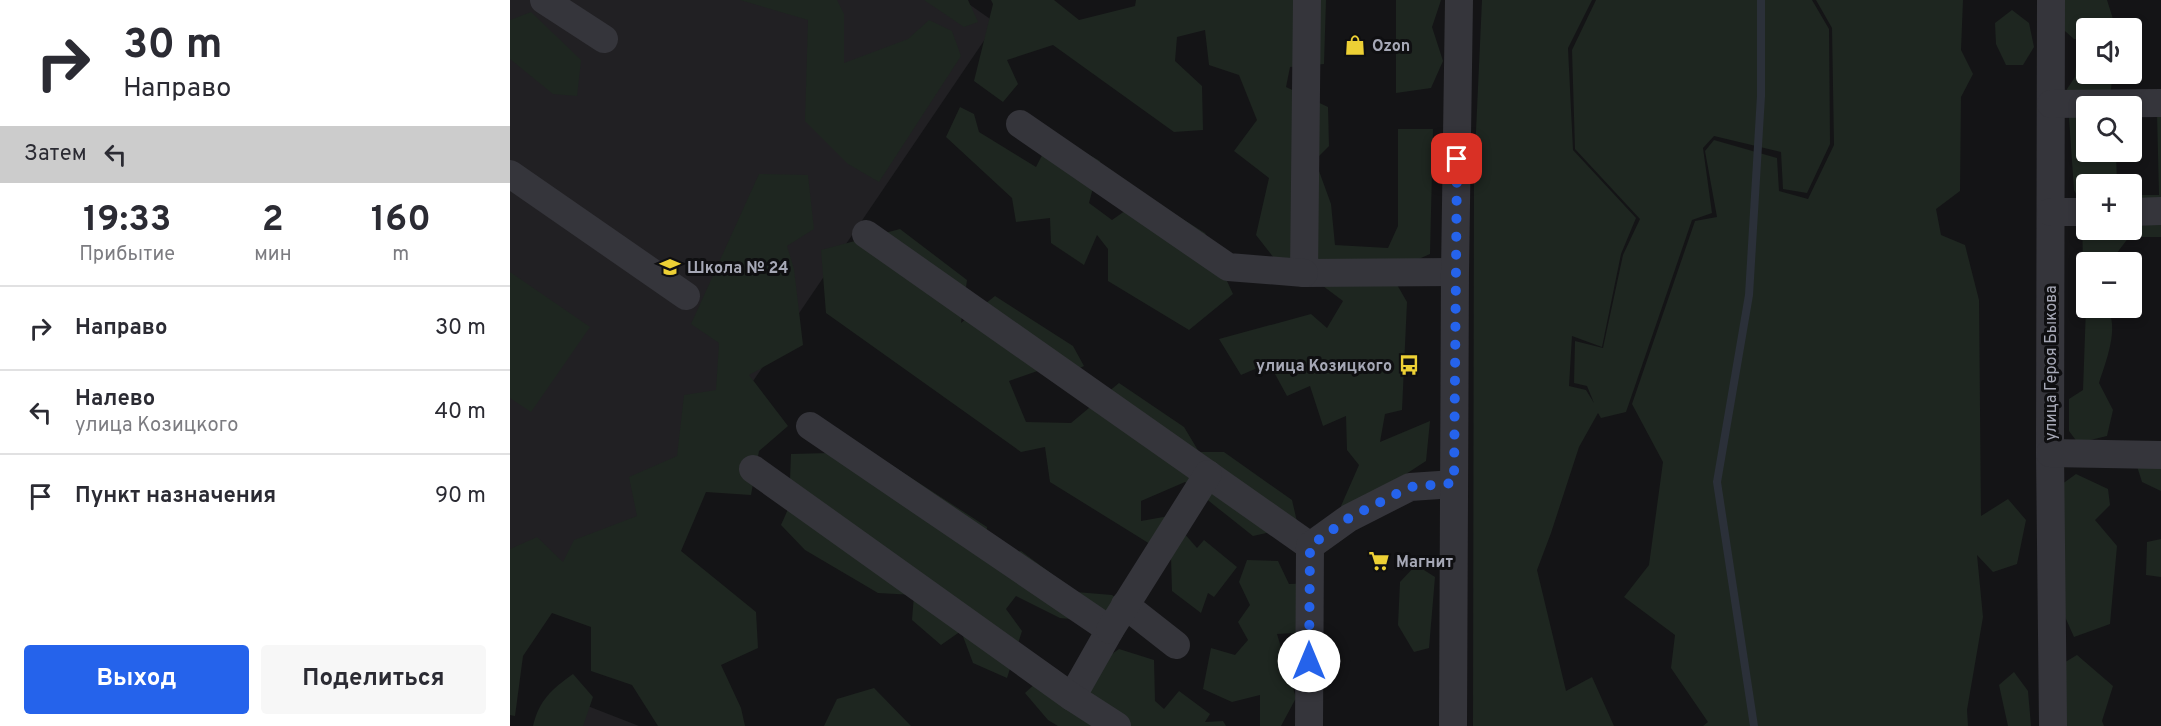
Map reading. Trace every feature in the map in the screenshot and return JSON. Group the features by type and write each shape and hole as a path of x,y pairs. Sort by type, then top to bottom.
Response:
{"street":[{"path":"544,0 604,39"},
{"path":"1304,273 1307,0"},
{"path":"1453,726 1459,0"},
{"name":"улица Героя Быкова","path":"2050,0 2050,453 2053,726"},
{"path":"2051,104 2161,103"},
{"path":"1020,124 1228,267 1304,273 1455,272"},
{"path":"510,174 686,296"},
{"path":"2142,212 2161,211"},
{"path":"2051,212 2076,212"},
{"path":"866,234 1310,546"},
{"path":"810,426 1110,630"},
{"path":"2050,453 2161,455"},
{"path":"753,469 1072,697 1117,726"},
{"path":"1072,697 1125,605 1208,474"},
{"path":"1310,546 1349,518 1410,487 1454,483"},
{"path":"1309,726 1310,546"},
{"path":"1125,605 1176,645"}],"shaded area":[{"name":"Школа № 24","path":"510,0 963,0 996,23 654,527 510,596"},
{"path":"740,0 837,0 844,14 844,63 908,39 929,20 952,31 961,56 879,182 848,164 805,121 808,20"},
{"path":"924,0 968,0 978,22 964,27"},
{"path":"991,0 1054,0 1079,20 1135,6 1136,0 1326,0 1324,64 1290,67 1286,87 1328,107 1329,146 1315,160 1331,204 1335,245 1388,248 1398,226 1398,129 1433,129 1430,254 1396,269 1396,283 1407,302 1402,410 1385,414 1380,442 1430,421 1426,461 1349,511 1341,506 1359,465 1347,450 1346,416 1323,426 1310,386 1287,396 1269,363 1241,375 1219,339 1311,314 1327,328 1343,301 1319,283 1295,285 1256,235 1269,178 1234,151 1257,120 1239,75 1209,65 1205,30 1177,37 1175,61 1202,86 1203,130 1174,132 1053,45 1007,60 1018,84 1003,102 974,81 993,4"},
{"path":"1396,0 1441,0 1432,27 1443,61 1431,88 1396,93"},
{"path":"1482,0 1592,0 1568,48 1573,150 1636,218 1621,254 1602,347 1572,336 1569,386 1586,390 1594,403 1587,386 1574,383 1575,341 1603,348 1623,255 1640,219 1575,149 1572,50 1596,0 1812,0 1829,29 1830,144 1807,193 1783,189 1781,152 1714,136 1703,148 1712,213 1692,220 1626,412 1601,418 1598,413 1579,447 1537,570 1566,691 1592,677 1614,726 1473,726 1474,175"},
{"path":"1816,0 1963,0 1961,50 1973,74 1961,97 1960,191 1936,209 1941,235 1965,245 1979,300 1981,516 2008,499 2026,520 2017,564 1993,572 1977,555 1983,617 1967,710 1968,726 1703,726 1708,722 1671,668 1675,635 1624,597 1649,565 1663,462 1632,404 1695,221 1717,217 1705,151 1714,140 1777,158 1779,191 1808,199 1834,145 1832,28"},
{"path":"2056,0 2107,0 2113,18 2076,18 2076,39 2057,24"},
{"path":"2012,10 2029,23 2034,47 2023,65 2006,65 1996,44 1995,23"},
{"path":"531,12 581,60 577,96 553,94 510,59 510,20"},
{"path":"2076,65 2076,84 2112,84 2110,96 2076,96 2076,162 2116,162 2117,174 2076,174 2076,194 2067,89 2075,77"},
{"path":"960,107 974,114 979,132 1036,167 1053,134 1100,161 1089,203 1112,220 1146,196 1205,233 1233,294 1189,330 1108,281 1108,249 1097,235 1084,265 1051,243 1050,218 1016,222 1012,198 946,137"},
{"path":"2157,112 2161,112 2161,237 2142,237 2142,195 2159,195"},
{"path":"759,174 808,175 814,229 787,246 794,269 803,345 749,375 788,426 759,451 751,495 706,492 681,551 756,612 758,648 721,665 741,708 745,726 658,726 632,685 591,671 591,627 552,613 523,656 515,716 510,715 510,549 537,537 563,562 574,540 637,516 629,477 677,456 684,395 716,390 719,343 691,324"},
{"path":"900,229 967,280 961,323 995,296 1073,346 1084,366 1061,377 1046,368 1009,381 1026,422 1071,423 1119,383 1184,427 1199,452 1224,452 1292,500 1298,526 1253,536 1185,482 1141,501 1141,521 1169,516 1197,548 1204,540 1237,567 1214,597 1208,593 1201,613 1172,591 1171,557 1050,482 1045,447 1021,452 826,313 821,250"},
{"path":"2083,240 2127,240 2118,252 2083,252"},
{"path":"510,272 590,327 531,412 510,398"},
{"path":"2086,318 2111,318 2112,334 2099,383 2113,410 2107,436 2078,443 2069,431 2069,399 2083,390"},
{"path":"853,440 987,527 986,561 1021,551 1076,592 1112,595 1133,612 1123,624 1060,618 1016,596 1006,609 1022,631 1007,678 973,663 961,631 941,645 912,620 914,595 878,593 805,550 781,525 789,507 791,454 829,453"},
{"path":"2161,446 2161,491 2142,482 2136,463"},
{"path":"2076,474 2108,489 2110,505 2095,520 2117,546 2110,624 2074,637 2058,601 2054,490"},
{"path":"2161,539 2161,577 2146,575 2147,542"},
{"path":"1247,560 1278,561 1289,584 1319,583 1312,632 1277,634 1296,698 1281,726 1260,726 1260,695 1232,702 1203,689 1211,648 1235,655 1248,640 1238,622 1250,605 1239,582"},
{"path":"1416,565 1435,577 1429,648 1414,652 1398,625 1400,582"},
{"path":"1119,649 1154,660 1155,701 1164,709 1179,691 1210,714 1205,722 1223,721 1226,726 1058,726 1048,720 1025,693 1038,681 1058,692"},
{"path":"2077,655 2113,686 2102,721 2104,726 2059,726 2057,667"},
{"path":"2014,672 2028,691 2031,726 2008,726 1999,685"},
{"path":"573,674 593,697 583,726 533,726 547,696"},
{"path":"874,688 911,726 824,726 837,699"},
{"path":"580,703 639,726 572,726"}],"waterway":[{"path":"1754,726 1717,482 1749,295 1761,96 1761,0"}],"place":[{"name":"Ozon","path":"1355,45"},
{"name":"Школа № 24","path":"670,267"},
{"name":"улица Козицкого","path":"1409,365"},
{"name":"Магнит","path":"1379,561"}],"route":[{"path":"1309,661 1310,546 1349,518 1410,487 1454,483 1457,159"}]}
